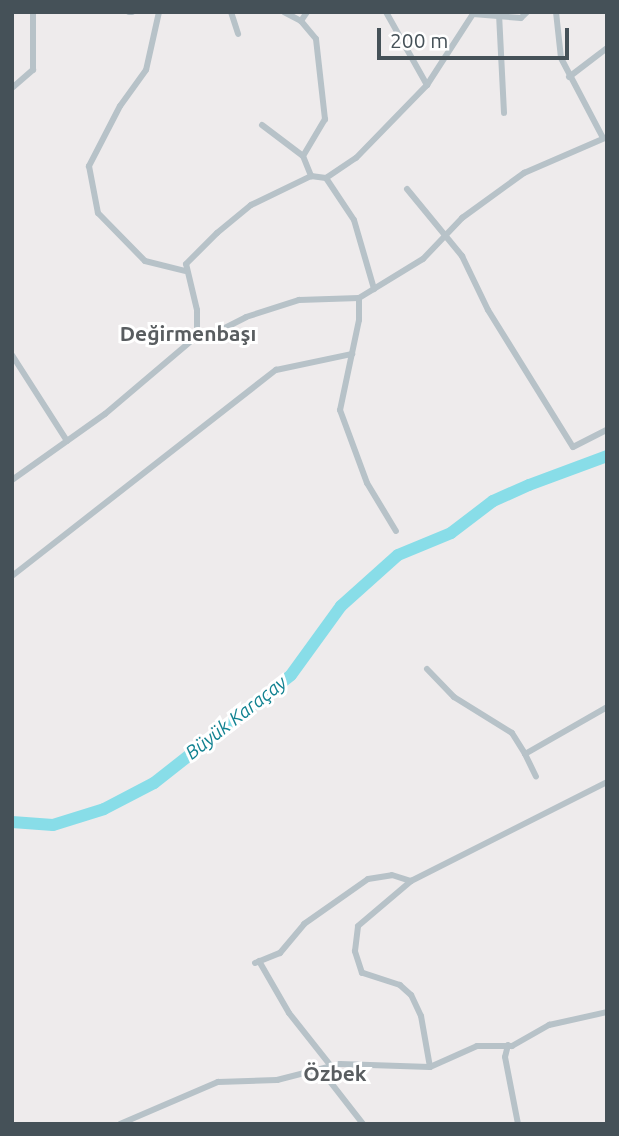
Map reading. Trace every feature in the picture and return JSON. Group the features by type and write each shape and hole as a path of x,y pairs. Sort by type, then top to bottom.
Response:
{"street":[{"path":"12,88 33,69 33,12"},
{"path":"159,12 146,71 120,106 89,166 98,213 145,261 185,271"},
{"path":"231,12 238,34"},
{"path":"284,12 301,21 316,39 326,118 303,156"},
{"path":"301,21 307,12"},
{"path":"386,12 427,85"},
{"path":"197,336 197,310 185,271 186,264 200,248 251,205 311,176 326,178 356,158 427,85 472,13 521,18 527,12"},
{"path":"12,480 157,373 197,336 299,300 359,299 416,265 462,218 533,168 605,137 569,78 561,58 556,12"},
{"path":"499,14 505,113"},
{"path":"569,78 607,48"},
{"path":"262,125 303,156 311,176"},
{"path":"326,178 354,220 374,289"},
{"path":"407,189 443,237 462,256 488,310 573,447 607,430"},
{"path":"359,299 342,419 368,483 396,531"},
{"path":"12,576 276,370 352,354"},
{"path":"12,355 67,441"},
{"path":"427,669 454,697 512,733 536,778"},
{"path":"525,754 607,707"},
{"path":"430,1068 421,1016 411,995 400,985 369,979 355,951 358,926 411,881 607,782"},
{"path":"331,1066 289,1013 257,962 280,953 304,924 368,879 392,875 411,881"},
{"path":"120,1124 218,1082 276,1080 331,1066 430,1068 477,1046 520,1044 549,1026 607,1012"},
{"path":"508,1045 505,1057 518,1124"},
{"path":"321,1070 363,1124"}],"waterway":[{"name":"Büyük Karaçay","path":"12,822 53,825 104,809 154,783 291,675 341,606 398,555 451,533 493,501 607,456"}],"district":[{"name":"Değirmenbaşı","path":"188,333"},
{"name":"Özbek","path":"335,1073"}]}
